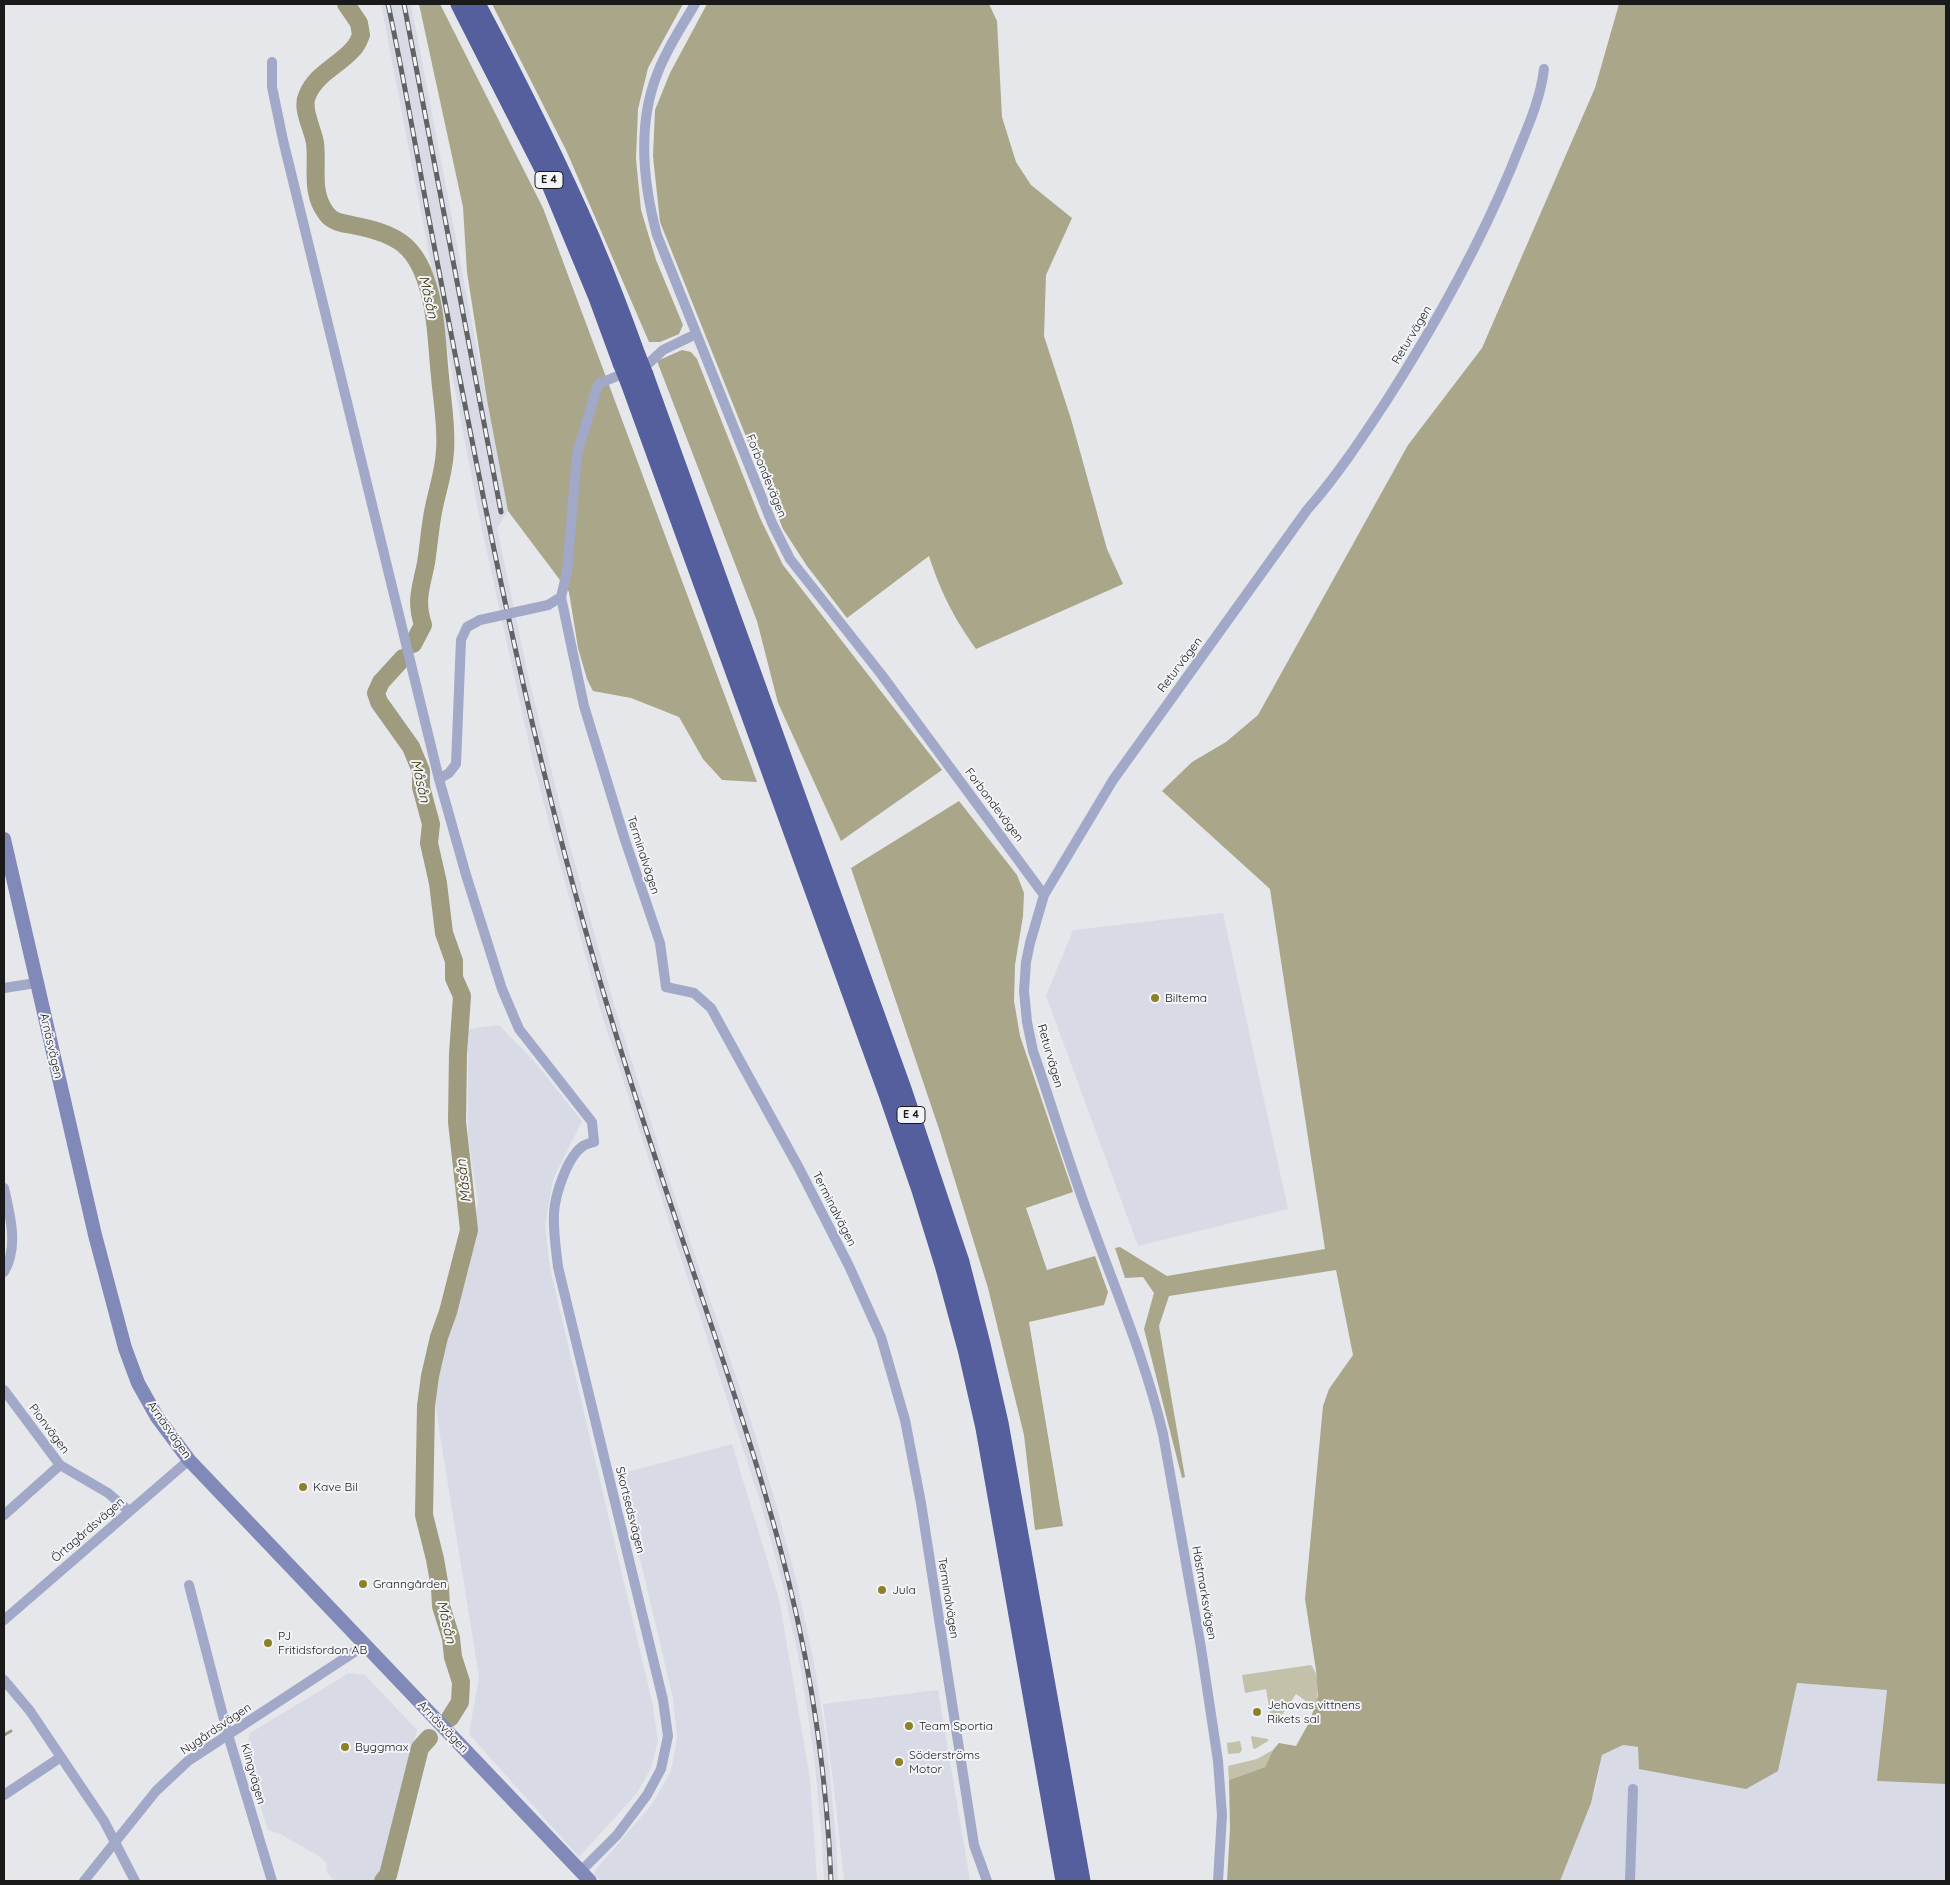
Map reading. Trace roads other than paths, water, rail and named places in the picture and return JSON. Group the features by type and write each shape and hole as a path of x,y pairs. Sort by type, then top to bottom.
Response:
{"highway":[{"name":"E 4","path":"460,4 548,177 597,295 637,378 905,1098 960,1262 999,1423 1081,1881"},
{"name":"E 4","path":"476,4 524,96 568,189 611,288 629,359"},
{"name":"E 4","path":"637,378 888,1094 945,1268 967,1349 985,1428 1065,1881"}],"street":[{"name":"Forbondevägen","path":"694,4 658,70 650,98 644,140 647,190 657,235 772,524 790,559 881,674 1044,895"},
{"path":"272,62 272,87 283,140 440,779 449,773 456,764 461,640 467,627 480,620 548,605 561,597 567,572 577,454 598,384 649,363 663,350 696,334"},
{"name":"Returvägen","path":"1126,1315 1091,1222 1034,1051 1027,1022 1024,991 1026,962 1044,895 1113,780 1307,510 1328,486 1425,340 1463,271 1497,200 1532,116 1544,69"},
{"name":"Terminalvägen","path":"561,597 584,706 625,840 660,943 666,987 694,993 711,1008 800,1170 849,1266 881,1337 905,1420 923,1518 974,1845 987,1881"},
{"name":"Skortsedsvägen","path":"440,779 466,875 502,989 519,1029 592,1122 594,1142 583,1146 574,1155 558,1191 554,1212 554,1236 558,1268 663,1700 668,1736 661,1769 647,1795 585,1876"},
{"name":"Arnäsvägen","path":"4,838 95,1235 125,1348 138,1383 157,1417 189,1460 585,1876"},
{"path":"4,988 36,983"},
{"path":"4,1188 11,1220 12,1245 4,1272"},
{"name":"Hästmarksvägen","path":"1126,1315 1164,1434 1201,1648 1219,1775 1222,1815 1218,1881"},
{"name":"Pionvägen","path":"4,1390 60,1465 108,1493 128,1511"},
{"name":"Örtagårdsvägen","path":"4,1620 189,1460"},
{"path":"4,1515 60,1465"},
{"name":"Klingvägen","path":"189,1585 228,1735 272,1881"},
{"name":"Nygårdsvägen","path":"84,1881 156,1791 188,1761 365,1644"},
{"path":"4,1680 30,1711 62,1756 104,1821 135,1881"},
{"path":"4,1795 62,1756"},
{"path":"1630,1881 1633,1790"}],"waterway":[{"name":"Måsån","path":"346,4 359,23 361,35 355,47 316,81 307,96 305,107 315,143 318,197 328,216 334,220 394,238 412,253 425,278 430,294 435,325 445,423 445,451 419,601 423,625 413,644"},
{"name":"Måsån","path":"403,658 381,682 376,693 379,702 411,747 421,771 421,787 431,824 429,843 438,883 444,933 454,961 454,978 462,996 458,1054 457,1122 469,1230 430,1376 426,1406 424,1515 435,1559 441,1606 451,1638 453,1657 461,1682 460,1702 450,1718"},
{"path":"4,1735 11,1731"},
{"name":"Måsån","path":"383,1881 388,1875 420,1748 429,1738"}],"railway":[{"path":"388,4 498,571 560,837 622,1055 744,1424 768,1503 798,1620 818,1731 831,1881"},
{"path":"404,4 501,512"}],"place":[{"name":"Biltema","path":"1155,998"},
{"name":"Kave Bil","path":"303,1487"},
{"name":"Granngården","path":"363,1584"},
{"name":"Jula","path":"882,1590"},
{"name":"PJ Fritidsfordon AB","path":"268,1643"},
{"name":"Jehovas vittnens Rikets sal","path":"1257,1712"},
{"name":"Team Sportia","path":"909,1726"},
{"name":"Byggmax","path":"345,1747"},
{"name":"Söderströms Motor","path":"899,1762"}]}
